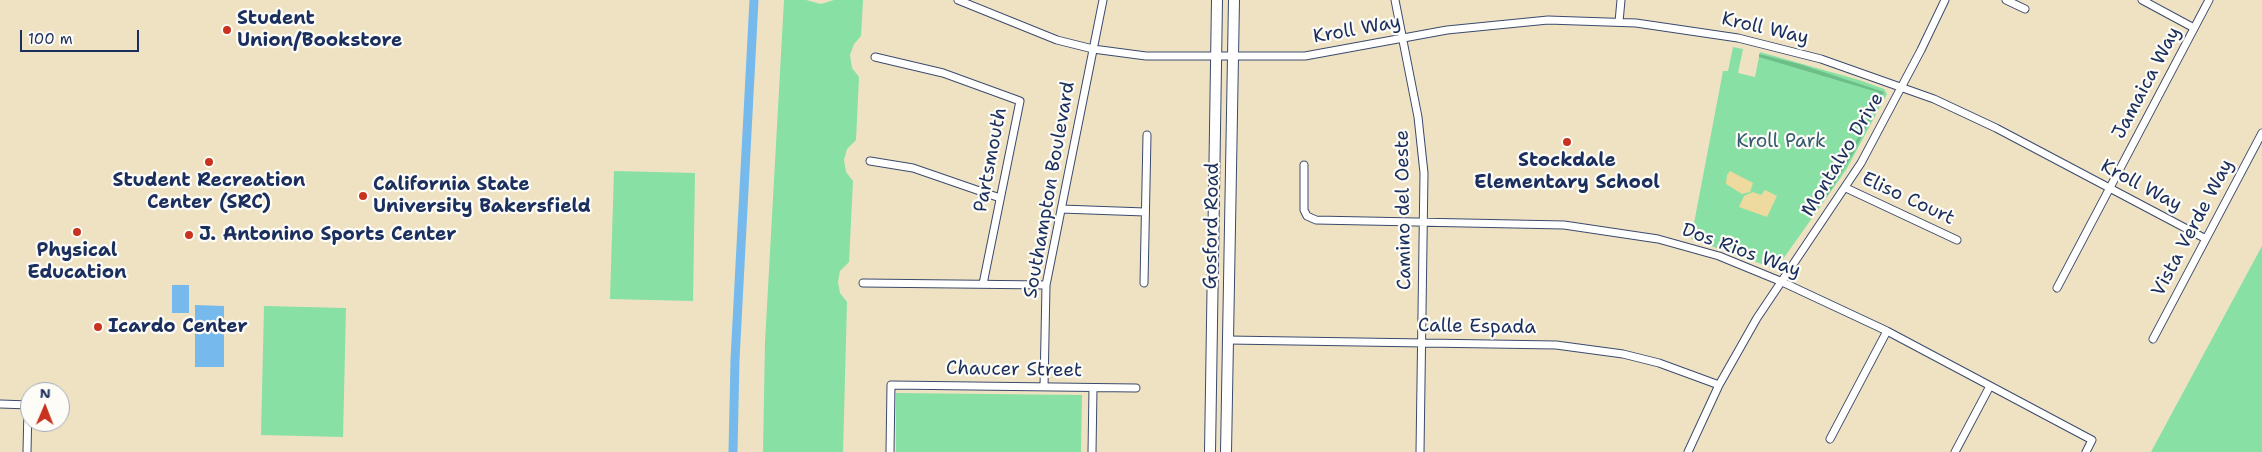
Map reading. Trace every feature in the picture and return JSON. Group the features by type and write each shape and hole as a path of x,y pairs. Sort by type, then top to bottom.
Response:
{"main road":[{"name":"Gosford Road","path":"1210,452 1217,0"},
{"name":"Gosford Road","path":"1226,452 1234,0"}],"street":[{"name":"Kroll Way","path":"958,0 1033,31 1093,49 1146,56 1216,58 1305,56 1447,30 1523,21 1619,22 1704,32 1821,59 1902,86 1989,124 2206,239"},
{"name":"Southampton Boulevard","path":"1044,387 1046,285 1103,0"},
{"name":"Camino del Oeste","path":"1395,0 1422,145 1423,222 1420,452"},
{"path":"1619,22 1621,0"},
{"name":"Montalvo Drive","path":"1688,452 1719,385 1780,281 1846,188 1902,86 1944,0"},
{"path":"2006,0 2025,9"},
{"path":"2142,0 2194,28"},
{"name":"Jamaica Way","path":"2057,288 2209,0"},
{"name":"Partsmouth","path":"875,57 943,73 1020,101 983,284"},
{"name":"Vista Verde Way","path":"2153,339 2262,133"},
{"path":"1144,283 1146,135"},
{"path":"870,161 914,168 1000,198"},
{"name":"Dos Rios Way","path":"1304,165 1304,210 1307,216 1316,220 1564,225 1627,233 1719,256 1780,281 1887,331 2092,440 2086,452"},
{"name":"Eliso Court","path":"1846,188 1957,240"},
{"path":"1061,209 1145,212"},
{"path":"863,283 1046,285"},
{"path":"1830,439 1887,331"},
{"name":"Calle Espada","path":"1228,340 1539,344 1590,348 1659,363 1719,385"},
{"name":"Chaucer Street","path":"890,452 891,385 1136,388"},
{"path":"1955,452 1990,386"},
{"path":"1092,452 1093,388"},
{"path":"0,404 20,405"},
{"path":"27,452 28,432"}],"green space":[{"path":"784,0 806,0 821,4 834,0 863,0 861,36 854,44 850,55 852,68 859,77 856,140 847,149 844,160 846,172 853,181 849,262 840,271 838,282 840,293 847,302 843,452 763,452 765,342"},
{"name":"Kroll Park","path":"1733,47 1743,49 1738,73 1755,77 1760,52 1859,80 1884,89 1887,94 1846,170 1776,269 1691,239 1723,71 1728,71"},
{"path":"1759,54 1799,64 1884,92 1853,154 1826,198 1823,196 1861,133 1880,95 1877,92 1759,57"},
{"path":"614,171 695,173 693,301 610,299"},
{"path":"2262,246 2262,452 2151,452"},
{"path":"264,306 346,308 343,437 261,435"},
{"path":"896,393 1082,395 1081,452 896,452"}],"sand":[{"path":"1730,171 1753,183 1750,192 1742,194 1726,184 1727,175"},
{"path":"1765,190 1777,196 1767,217 1739,207 1744,196 1753,192 1761,195"}],"water":[{"path":"172,285 189,285 189,313 172,313"},
{"path":"195,305 224,306 224,367 195,367"}],"waterway":[{"path":"733,452 735,360 754,0"}],"place":[{"name":"Student Union/Bookstore","path":"227,30"},
{"name":"Stockdale Elementary School","path":"1567,142"},
{"name":"Student Recreation Center (SRC)","path":"209,162"},
{"name":"California State University Bakersfield","path":"363,196"},
{"name":"Physical Education","path":"77,232"},
{"name":"J. Antonino Sports Center","path":"189,235"},
{"name":"Icardo Center","path":"98,327"}]}
